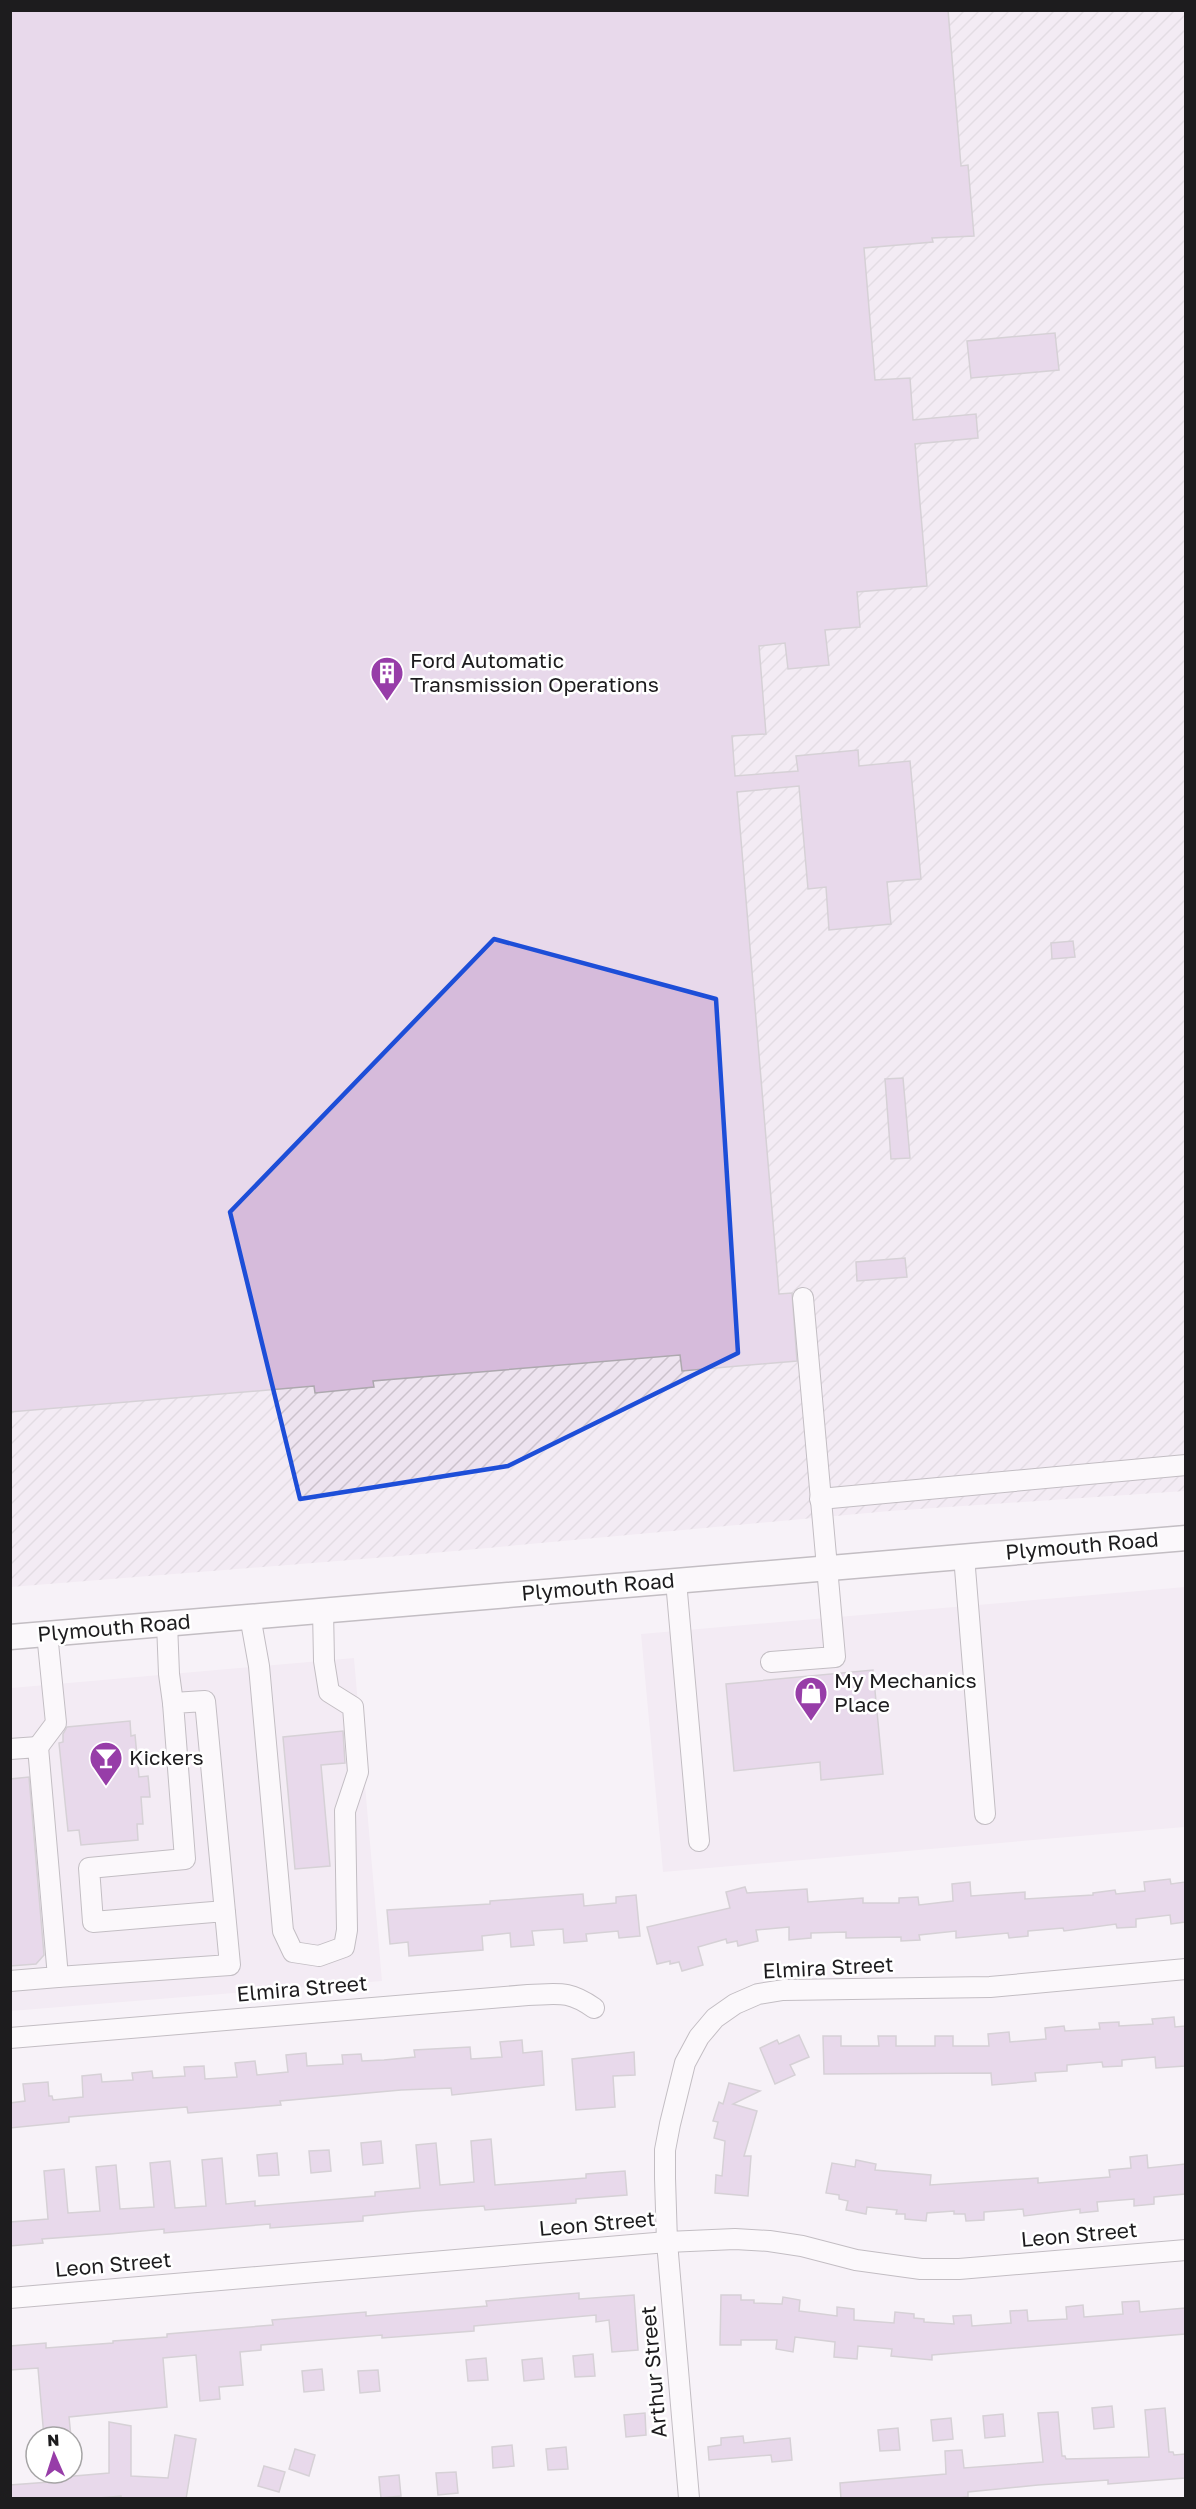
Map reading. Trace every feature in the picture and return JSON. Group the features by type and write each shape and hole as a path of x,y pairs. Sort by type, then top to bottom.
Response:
{"main road":[{"name":"Plymouth Road","path":"10,1636 1185,1538"}],"street":[{"path":"771,1662 834,1658 804,1298"},
{"path":"820,1499 1185,1465"},
{"path":"964,1556 984,1814"},
{"path":"676,1581 699,1841"},
{"path":"250,1616 259,1666 284,1931 293,1952 319,1956 344,1947 346,1938 345,1810 358,1772 353,1707 329,1692 324,1661 323,1610"},
{"path":"167,1623 169,1674 185,1859 89,1868 93,1922 225,1911"},
{"path":"47,1633 56,1723 38,1747 58,1977"},
{"path":"10,1981 230,1965 205,1701 173,1703"},
{"path":"10,1749 38,1747"},
{"name":"Elmira Street","path":"667,2242 665,2150 685,2063 699,2037 715,2018 735,2004 758,1994 783,1990 990,1987 1185,1969"},
{"name":"Elmira Street","path":"10,2038 528,1995 567,1994 578,1997 594,2008"},
{"name":"Leon Street","path":"10,2298 667,2242 769,2241 802,2246 856,2260 921,2269 959,2269 1185,2250"},
{"name":"Arthur Street","path":"667,2242 689,2499"}],"highlighted area":[{"path":"494,939 716,999 738,1353 508,1466 300,1499 230,1212"}],"shaded area":[{"name":"Ford Automatic Transmission Operations","path":"11,11 1185,11 1185,1491 890,1511 400,1556 11,1587"},
{"path":"1185,1587 1185,1827 663,1872 641,1634"},
{"path":"354,1658 382,1981 11,2011 11,1688"}],"building":[{"name":"Ford Automatic Transmission Operations","path":"10,10 948,10 961,166 968,165 974,236 932,238 933,242 864,248 875,380 910,378 913,420 976,414 978,438 915,444 927,586 857,592 860,627 825,630 829,665 788,669 785,643 759,646 766,734 732,736 735,776 798,771 796,756 858,750 859,766 910,761 921,879 887,882 891,924 829,930 826,887 808,889 799,786 737,792 779,1294 792,1293 797,1361 682,1371 680,1355 373,1381 374,1387 315,1393 314,1386 10,1412"},
{"path":"1055,333 1059,370 971,378 967,341"},
{"path":"1073,941 1075,957 1052,959 1051,943"},
{"path":"903,1078 910,1158 891,1159 885,1079"},
{"path":"905,1258 907,1277 857,1281 856,1262"},
{"path":"873,1670 883,1774 821,1780 820,1762 734,1771 726,1684"},
{"name":"Kickers","path":"130,1721 131,1736 135,1735 139,1777 148,1776 150,1797 141,1797 143,1824 137,1824 138,1840 81,1845 79,1830 68,1831 59,1743 63,1742 63,1734 67,1727"},
{"path":"343,1731 345,1763 321,1765 330,1866 295,1869 283,1737"},
{"path":"29,1777 44,1955 36,1964 10,1966 10,1779"},
{"path":"1170,1879 1171,1884 1185,1882 1185,1922 1171,1924 1170,1915 1136,1919 1136,1927 1117,1928 1116,1924 1064,1931 1063,1928 1028,1931 1028,1936 1009,1938 1008,1933 956,1938 956,1931 919,1935 920,1940 901,1941 901,1937 846,1938 846,1932 811,1933 811,1938 789,1940 789,1927 756,1930 758,1941 738,1946 737,1941 727,1943 726,1939 698,1947 703,1965 682,1971 679,1962 670,1964 670,1961 657,1964 647,1927 730,1908 726,1892 745,1887 747,1893 807,1889 808,1902 863,1898 863,1903 899,1903 899,1898 918,1897 919,1905 953,1901 952,1884 970,1882 971,1896 1025,1892 1025,1899 1093,1895 1093,1893 1115,1890 1116,1894 1145,1891 1144,1882"},
{"path":"583,1894 584,1906 616,1903 616,1897 636,1895 640,1936 619,1938 618,1931 586,1934 587,1941 564,1943 563,1929 532,1931 534,1945 511,1947 510,1933 482,1936 483,1950 409,1956 408,1942 390,1944 387,1910 490,1904 490,1901"},
{"path":"1174,2017 1175,2027 1185,2026 1185,2066 1156,2068 1155,2057 1122,2060 1122,2066 1103,2067 1102,2062 1067,2065 1067,2071 1035,2073 1036,2081 992,2085 991,2073 824,2074 823,2036 841,2036 841,2046 879,2046 878,2036 896,2036 896,2046 935,2046 935,2036 953,2036 953,2046 989,2046 988,2034 1009,2032 1010,2042 1046,2039 1045,2028 1064,2026 1065,2031 1100,2029 1099,2023 1119,2022 1119,2026 1153,2024 1152,2019"},
{"path":"799,2035 809,2057 790,2065 795,2075 775,2084 760,2048 777,2040 779,2044"},
{"path":"522,2040 523,2053 542,2051 544,2085 452,2095 451,2088 401,2090 280,2101 281,2105 188,2113 187,2107 69,2117 69,2122 10,2128 10,2103 25,2101 23,2084 48,2082 49,2096 52,2096 53,2100 83,2097 82,2076 101,2074 102,2082 133,2080 132,2073 152,2071 153,2078 185,2076 184,2067 204,2066 205,2079 237,2077 235,2063 255,2061 257,2075 288,2072 286,2055 306,2053 307,2066 343,2064 342,2055 361,2054 362,2061 384,2060 415,2057 414,2050 470,2047 471,2059 502,2057 500,2042"},
{"path":"634,2052 635,2075 613,2076 615,2107 576,2110 572,2059"},
{"path":"729,2083 760,2091 733,2104 757,2111 744,2156 751,2156 748,2196 715,2193 716,2175 722,2176 725,2141 714,2138 718,2122 713,2121 719,2102 723,2104"},
{"path":"491,2139 495,2185 586,2178 586,2174 625,2171 627,2195 576,2199 576,2203 485,2210 484,2206 416,2211 363,2216 363,2221 270,2228 270,2224 164,2233 164,2229 42,2239 43,2243 10,2246 10,2222 48,2219 44,2171 64,2169 68,2213 100,2211 96,2167 116,2165 120,2209 154,2207 150,2163 170,2161 175,2208 206,2206 202,2160 222,2158 226,2204 255,2201 255,2206 375,2196 375,2192 420,2188 416,2145 436,2143 440,2185 474,2182 471,2141"},
{"path":"381,2141 383,2163 363,2165 361,2143"},
{"path":"329,2150 331,2171 311,2173 309,2151"},
{"path":"277,2153 279,2175 259,2176 257,2155"},
{"path":"1147,2155 1148,2168 1185,2164 1185,2194 1154,2197 1154,2204 1134,2206 1134,2199 1097,2202 1098,2211 1080,2213 1080,2209 1024,2216 1023,2209 984,2212 984,2220 966,2221 965,2214 954,2214 954,2211 927,2213 926,2221 905,2219 905,2214 896,2214 897,2210 867,2207 866,2214 846,2210 848,2201 839,2199 839,2195 826,2193 832,2163 855,2167 856,2160 876,2164 875,2170 931,2175 930,2185 1038,2178 1038,2183 1110,2177 1109,2170 1131,2168 1130,2157"},
{"path":"579,2293 579,2299 634,2295 638,2350 612,2352 609,2320 596,2322 596,2315 474,2326 474,2331 382,2338 382,2335 261,2345 261,2350 240,2352 243,2385 219,2387 220,2399 200,2401 196,2355 163,2358 167,2407 69,2417 70,2425 43,2425 38,2368 10,2370 10,2346 46,2343 46,2348 113,2343 113,2341 167,2337 167,2334 273,2325 272,2320 366,2312 366,2316 487,2306 486,2301"},
{"path":"721,2295 741,2295 741,2300 754,2300 754,2303 782,2304 783,2297 800,2300 799,2311 837,2316 837,2307 854,2309 854,2320 894,2323 895,2312 914,2314 914,2318 924,2319 924,2322 954,2324 953,2316 971,2315 972,2326 1011,2323 1010,2311 1027,2310 1028,2321 1067,2319 1066,2307 1083,2305 1084,2317 1123,2314 1122,2302 1139,2301 1140,2312 1185,2308 1185,2334 932,2355 932,2360 891,2356 892,2349 858,2346 857,2359 834,2357 835,2342 795,2337 793,2352 776,2349 777,2340 741,2340 741,2345 720,2345"},
{"path":"593,2354 595,2376 575,2377 573,2356"},
{"path":"486,2358 488,2380 468,2381 466,2360"},
{"path":"542,2358 544,2379 524,2381 522,2360"},
{"path":"322,2369 324,2390 304,2392 302,2371"},
{"path":"378,2370 380,2391 360,2393 358,2371"},
{"path":"1112,2406 1114,2427 1094,2429 1092,2408"},
{"path":"1165,2408 1169,2452 1173,2452 1174,2455 1185,2454 1185,2478 1108,2484 1108,2480 1038,2485 968,2492 968,2497 944,2499 841,2499 840,2483 946,2474 945,2451 962,2450 964,2468 1043,2462 1038,2413 1058,2412 1062,2456 1066,2459 1149,2457 1145,2410"},
{"path":"645,2413 646,2435 626,2437 624,2415"},
{"path":"1003,2414 1005,2436 985,2438 983,2416"},
{"path":"951,2418 953,2439 933,2441 931,2420"},
{"path":"109,2422 131,2426 131,2476 168,2478 175,2435 196,2439 186,2499 121,2499 121,2496 87,2499 10,2499 10,2485 84,2485 84,2475 109,2473"},
{"path":"898,2428 900,2450 880,2451 878,2430"},
{"path":"743,2436 744,2443 790,2438 792,2460 772,2462 771,2455 709,2460 708,2447 721,2445 721,2438"},
{"path":"512,2445 514,2466 493,2468 492,2447"},
{"path":"566,2447 568,2469 548,2470 546,2449"},
{"path":"295,2449 315,2455 309,2476 289,2469"},
{"path":"264,2466 285,2472 279,2492 258,2486"},
{"path":"456,2472 458,2493 438,2495 436,2473"},
{"path":"399,2475 401,2496 381,2498 379,2477"}],"place":[{"name":"Ford Automatic Transmission Operations","path":"387,702"},
{"name":"My Mechanics Place","path":"811,1722"},
{"name":"Kickers","path":"106,1787"}]}
